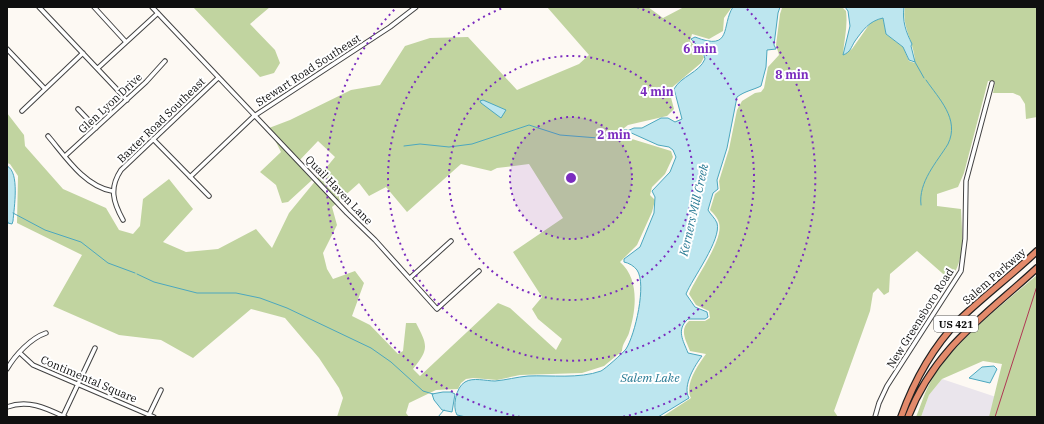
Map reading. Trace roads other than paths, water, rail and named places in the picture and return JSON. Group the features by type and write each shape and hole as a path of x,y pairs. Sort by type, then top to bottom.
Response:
{"highway":[{"name":"Salem Parkway","path":"901,417 919,374 946,334 966,314 1037,251"},
{"name":"Salem Parkway","path":"908,417 927,378 949,348 968,329 1037,269"}],"street":[{"path":"39,7 127,100"},
{"path":"94,7 126,42"},
{"name":"Stewart Road Southeast","path":"152,7 254,116 390,27 416,7"},
{"path":"98,68 158,13"},
{"path":"7,49 45,90"},
{"path":"22,111 84,53"},
{"name":"Glen Lyon Drive","path":"65,156 127,100 165,61"},
{"name":"Baxter Road Southeast","path":"112,191 116,178 121,170 218,78"},
{"name":"New Greensboro Road","path":"875,417 879,403 887,386 961,271 965,239 966,181 992,83"},
{"path":"78,109 96,128"},
{"path":"190,177 254,116"},
{"name":"Quail Haven Lane","path":"254,116 375,240 437,308 479,271"},
{"path":"48,136 88,180 97,186 112,191 116,208 123,220"},
{"path":"153,139 209,196"},
{"path":"410,278 451,242"},
{"path":"7,369 20,353 38,336 46,333"},
{"path":"7,406 34,404 64,417 95,348"},
{"name":"Contimental Square","path":"20,353 33,365 148,416 154,417"},
{"path":"148,416 161,390"}],"water":[{"name":"Salem Lake","path":"733,7 780,7 774,45 776,49 767,50 766,67 761,86 737,97 727,148 717,180 718,189 713,193 708,210 717,223 715,239 706,259 686,294 695,307 707,312 708,317 705,319 688,319 684,323 681,331 688,353 702,356 693,370 688,382 687,393 689,398 658,417 466,417 457,415 455,407 456,397 459,388 465,382 476,379 495,381 528,376 584,375 603,370 626,349 633,333 639,310 641,286 640,277 637,270 628,263 624,262 624,259 640,247 654,213 655,197 652,191 670,172 676,157 673,150 669,147 658,145 627,131 634,128 642,128 661,118 668,118 675,122 682,119 674,89 681,81 699,68 705,59 703,52 691,39 695,37 707,41 715,41 721,39 724,34 729,14"},
{"path":"845,7 904,7 904,22 912,44 911,46 915,62 909,60 903,47 886,34 883,18 874,21 867,26 849,51 843,55 850,26 848,11"},
{"path":"483,100 506,110 501,118 481,103 480,101"},
{"path":"7,166 14,175 15,183 12,224 8,223 7,219"},
{"path":"994,366 997,369 990,383 969,378 982,367"},
{"path":"451,392 455,394 452,412 442,410 434,400 432,394"}],"waterway":[{"path":"915,62 924,78"},
{"path":"921,205 922,188 925,180 948,144 951,135 950,118 942,102 926,80"},
{"path":"404,146 420,144 449,147 472,144 529,125 560,135 598,138 607,137 620,131"},
{"path":"13,213 45,230 81,242 108,263 135,273"},
{"path":"137,274 154,282 197,293 236,293 260,298 287,308 371,348 391,362 423,391 433,394"},
{"path":"438,417 444,410"}],"railway":[{"path":"995,417 1037,286"}],"water label":[{"name":"Kerners Mill Creek","path":"694,210"}]}
